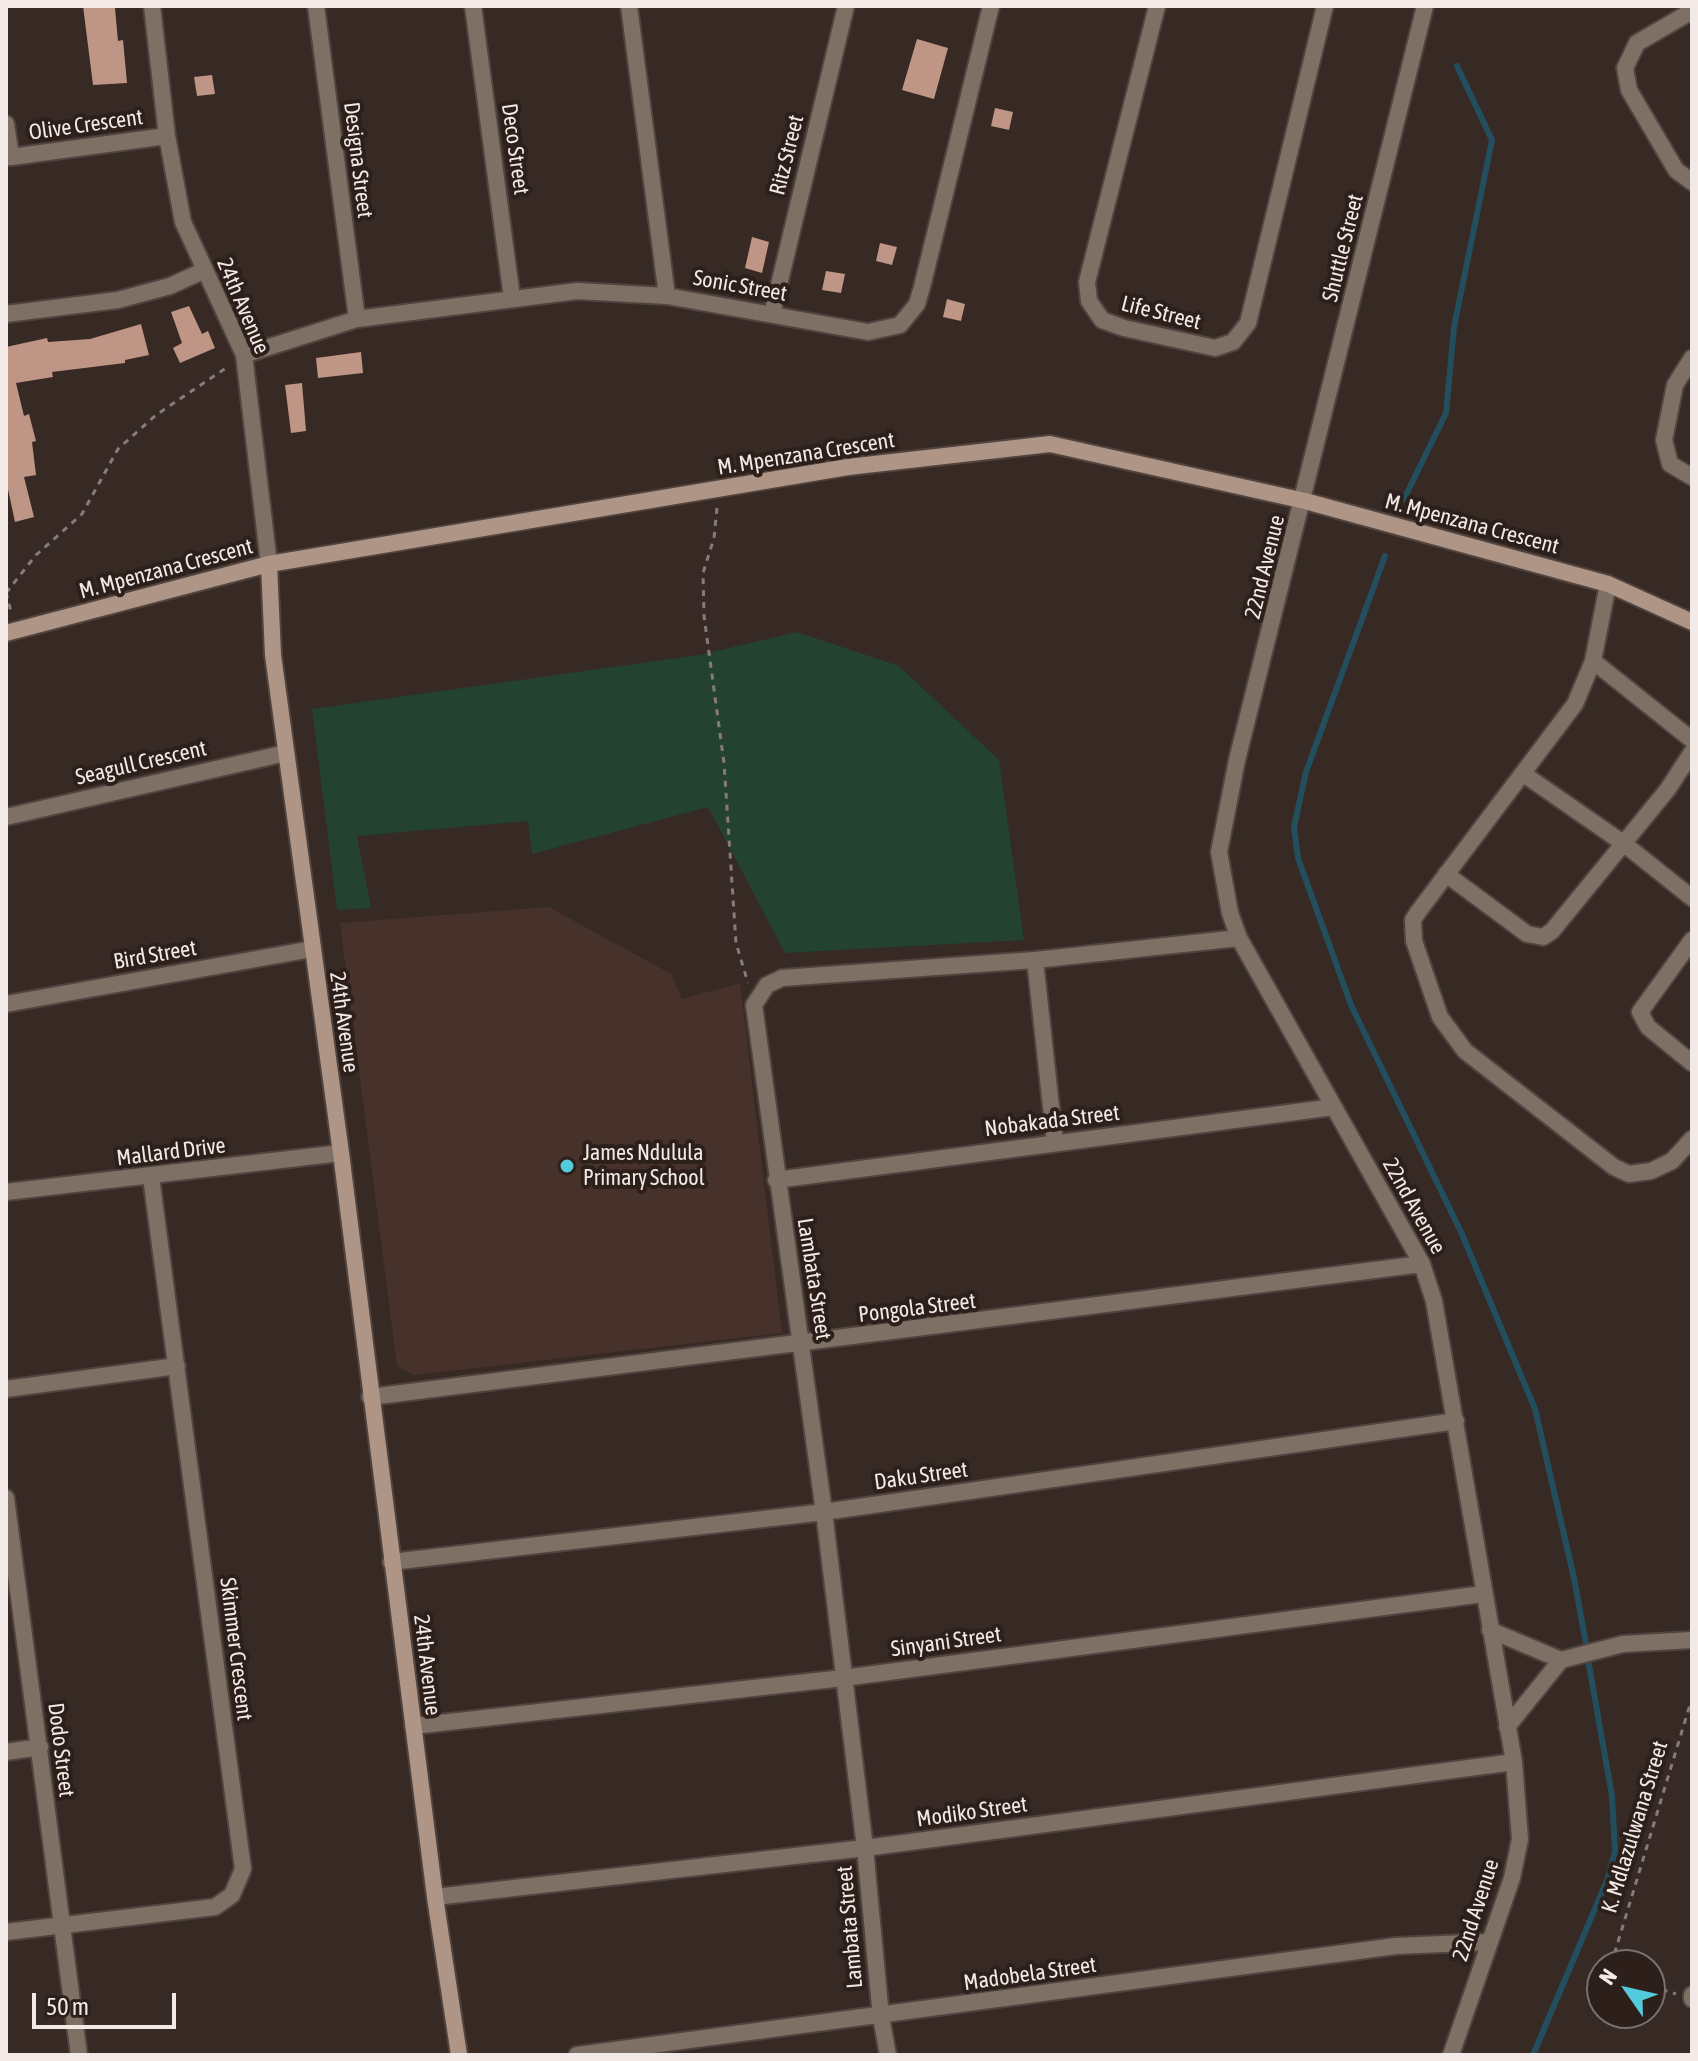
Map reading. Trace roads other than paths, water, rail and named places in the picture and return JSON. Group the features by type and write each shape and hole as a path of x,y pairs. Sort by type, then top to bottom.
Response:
{"main road":[{"name":"M. Mpenzana Crescent","path":"6,633 269,564 848,467 1050,444 1305,501 1608,584 1692,622"},
{"name":"24th Avenue","path":"269,564 273,655 341,1153 435,1897 459,2055"}],"street":[{"name":"24th Avenue","path":"152,6 167,136 183,222 244,355 269,564"},
{"name":"Designa Street","path":"316,6 357,319"},
{"name":"Deco Street","path":"473,6 512,298"},
{"path":"629,6 667,296"},
{"name":"Ritz Street","path":"772,314 846,6"},
{"name":"Sonic Street","path":"244,355 357,319 577,291 667,296 868,332 892,329 908,318 922,287 991,6"},
{"name":"Life Street","path":"1157,6 1087,282 1089,301 1102,320 1124,328 1215,348 1233,342 1248,323 1325,6"},
{"name":"Shuttle Street","path":"1305,501 1425,6"},
{"path":"1692,11 1637,43 1625,68 1629,90 1636,103 1676,170 1692,182"},
{"name":"Olive Crescent","path":"6,124 8,157 167,136"},
{"path":"6,314 142,295 205,270"},
{"path":"1692,358 1675,385 1664,440 1670,464 1692,477"},
{"name":"22nd Avenue","path":"1305,501 1224,817 1219,852 1230,913 1239,938 1422,1264 1434,1301 1514,1762 1520,1839 1512,1878 1451,2055"},
{"path":"1608,584 1593,661 1575,704 1525,775 1418,912 1412,929 1440,1017 1465,1051 1620,1171 1639,1174 1661,1168 1692,1139"},
{"path":"1593,661 1692,740"},
{"path":"1446,874 1527,934 1543,937 1552,931 1668,789 1692,752"},
{"name":"Seagull Crescent","path":"6,817 286,753"},
{"path":"1525,775 1623,843 1692,898"},
{"path":"1055,1143 1035,960 1239,938"},
{"path":"1692,940 1640,1012 1648,1027 1692,1063"},
{"name":"Bird Street","path":"6,1004 312,949"},
{"name":"Lambata Street","path":"888,2055 881,2017 865,1848 824,1512 754,1005 767,985 782,978 1035,960"},
{"name":"Nobakada Street","path":"776,1180 1334,1107"},
{"name":"Mallard Drive","path":"6,1192 341,1153"},
{"name":"Skimmer Crescent","path":"6,1932 215,1907 232,1895 243,1869 151,1177"},
{"name":"Pongola Street","path":"370,1397 802,1345 1422,1264"},
{"path":"6,1389 177,1366"},
{"name":"Daku Street","path":"391,1562 824,1512 1456,1421"},
{"name":"Dodo Street","path":"6,1498 10,1567 40,1747 79,2055"},
{"name":"Sinyani Street","path":"413,1726 843,1678 1483,1594"},
{"path":"1490,1630 1561,1660"},
{"path":"1507,1727 1561,1660 1623,1644 1692,1640"},
{"path":"6,1752 40,1747"},
{"name":"Modiko Street","path":"435,1897 865,1848 1514,1762"},
{"name":"Madobela Street","path":"577,2055 881,2017 1396,1946 1489,1942"}],"waterway":[{"path":"1404,499 1446,413 1454,327 1492,140 1457,66"},
{"path":"1385,556 1306,772 1294,827 1298,858 1351,1005 1461,1232 1535,1409 1586,1644"},
{"path":"1533,2055 1608,1878 1615,1851 1612,1796 1589,1665"}],"place":[{"name":"James Ndulula Primary School","path":"567,1166"}]}
